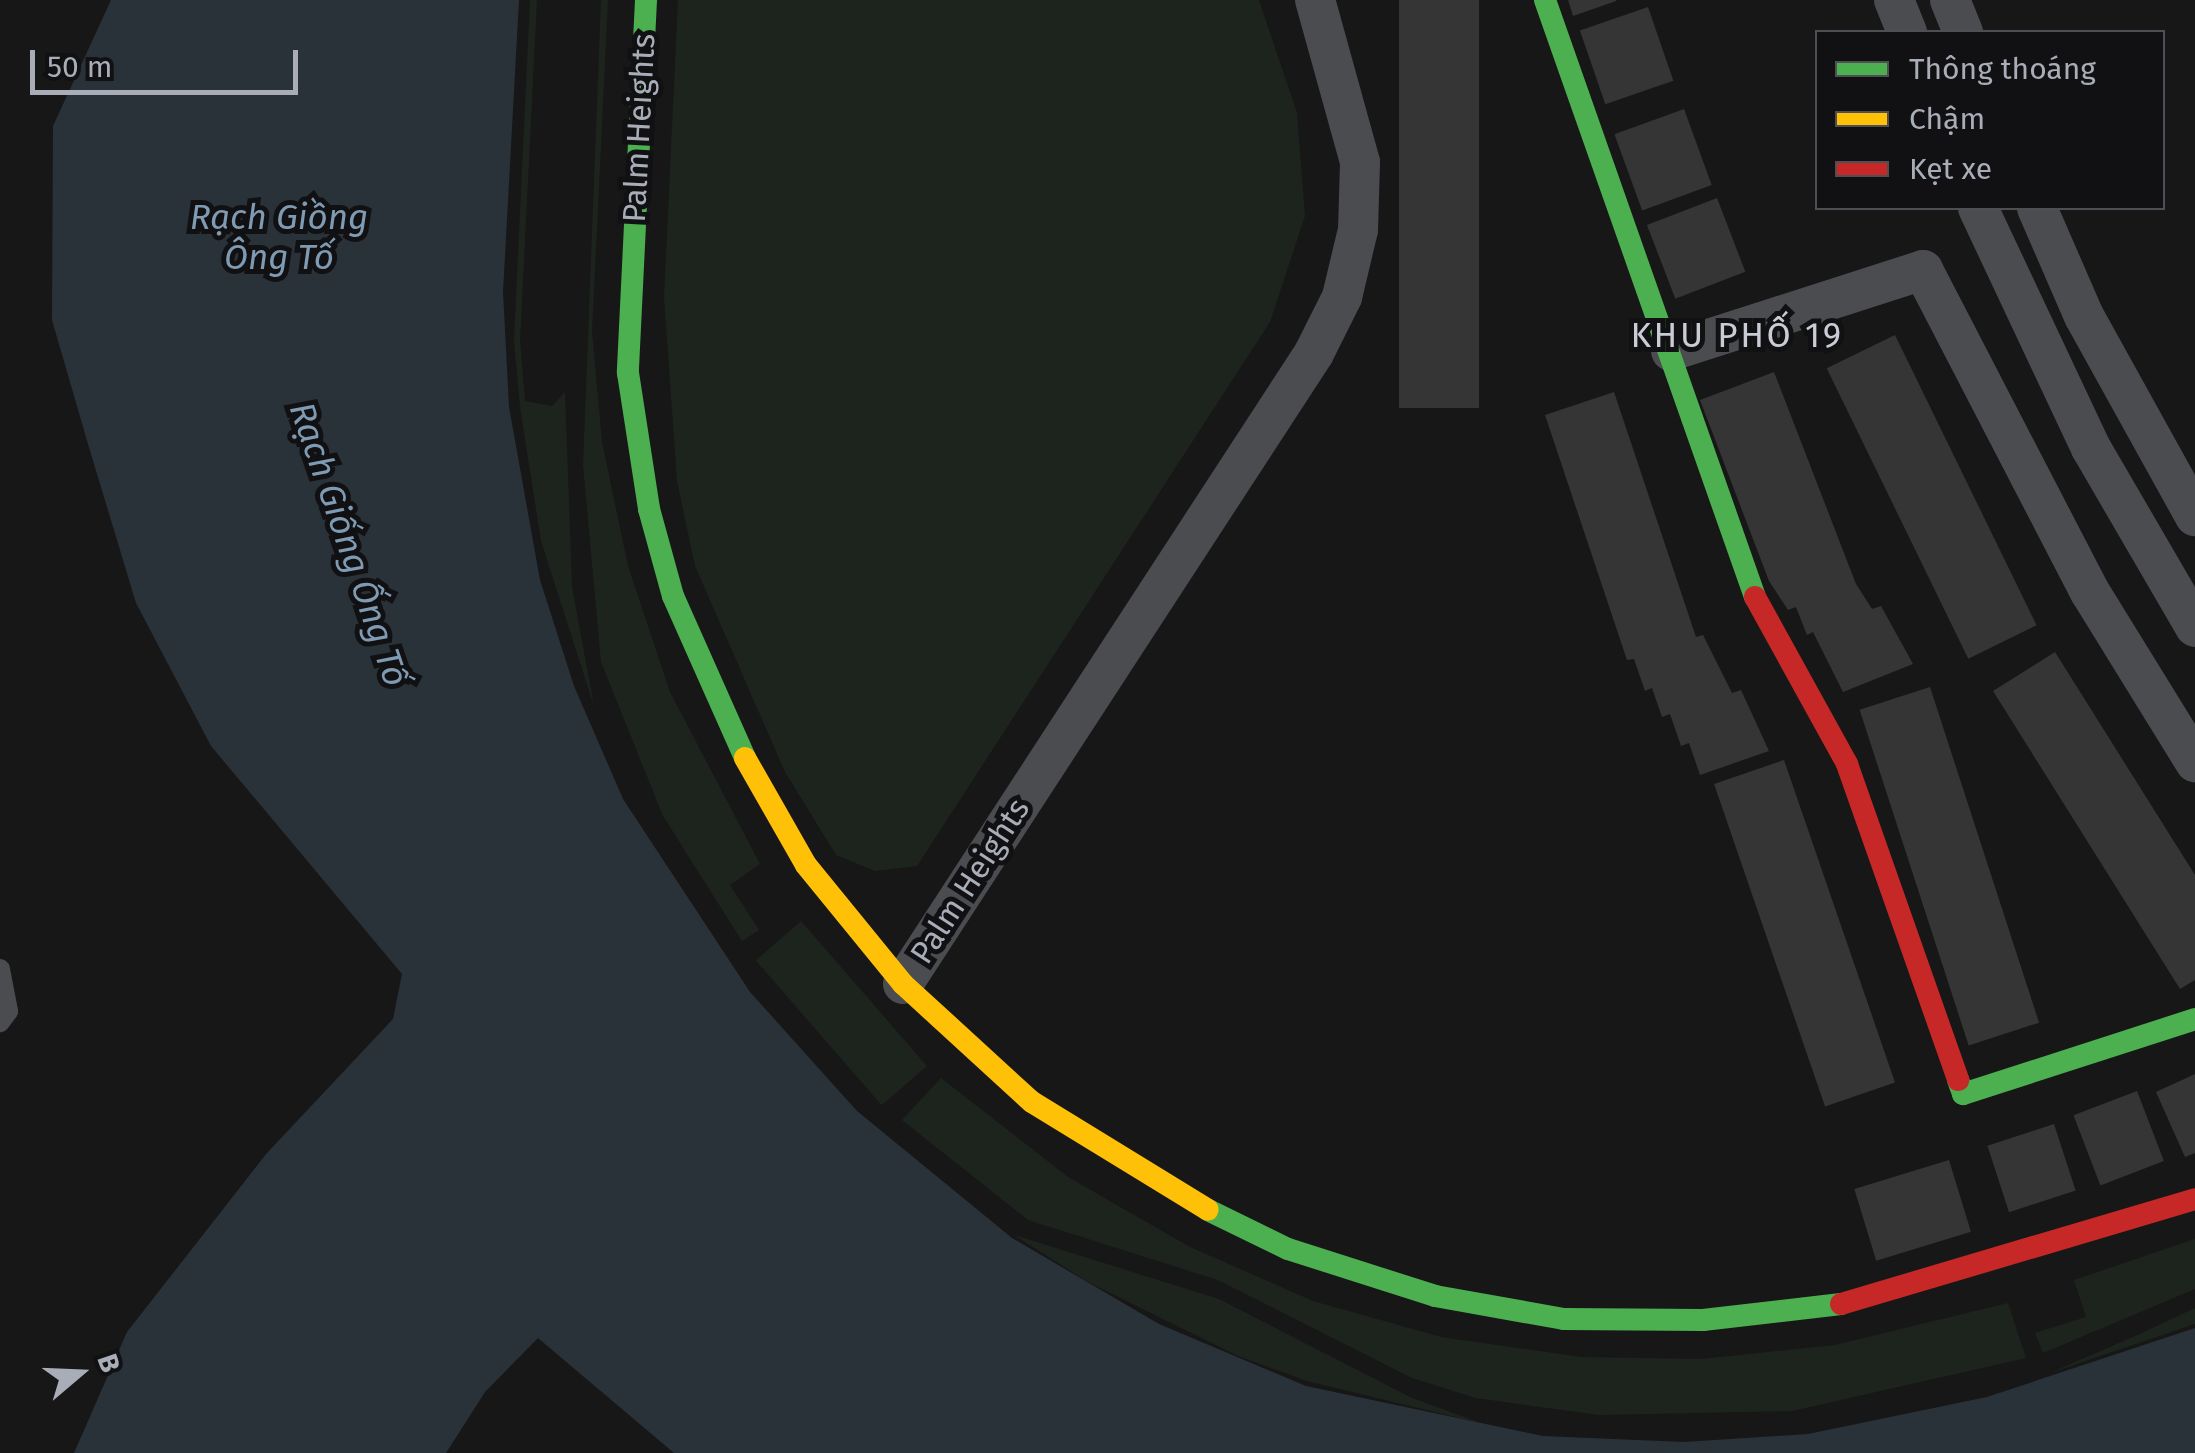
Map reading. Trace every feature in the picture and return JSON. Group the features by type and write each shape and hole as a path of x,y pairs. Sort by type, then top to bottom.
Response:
{"street":[{"name":"Palm Heights","path":"646,0 628,374 659,549 709,688 753,778 806,864 903,984 1314,353 1342,296 1358,230 1360,162 1315,0"},
{"path":"1545,0 1670,351 1744,577 1847,764 1963,1094 2195,1019"},
{"path":"1894,0 1906,30"},
{"path":"1950,0 1961,30"},
{"path":"1979,210 2091,448 2195,627"},
{"path":"2039,210 2084,316 2195,516"},
{"path":"1670,351 1923,270 2090,592 2195,762"},
{"path":"903,984 1032,1102 1202,1210 1346,1270 1520,1314 1650,1322 1818,1310 1902,1292 2195,1199"}],"lane":[{"path":"0,970 8,1012 0,1022"}],"shaded area":[{"path":"530,0 537,0 520,341 525,401 552,406 565,392 572,587 594,706 541,541 520,407 514,340"},
{"path":"601,0 608,0 592,331 602,442 628,566 670,692 760,864 730,885 759,930 742,941 663,816 601,662 583,465"},
{"path":"678,0 1259,0 1297,113 1305,216 1270,322 917,866 875,871 836,855 785,772 695,566 677,481 664,298"},
{"path":"801,921 927,1066 882,1105 756,960"},
{"path":"941,1078 1068,1177 1190,1247 1313,1301 1441,1337 1581,1357 1701,1359 1835,1345 2008,1303 2026,1358 1792,1411 1599,1415 1476,1398 1412,1378 1218,1280 1028,1220 902,1120"},
{"path":"1014,1235 1219,1299 1410,1397 1480,1423 1307,1381 1238,1356 1088,1282"},
{"path":"2195,1239 2195,1289 2043,1353 2035,1333 2086,1317 2074,1280"},
{"path":"2195,1308 2195,1324 2050,1373 2142,1333"}],"water":[{"name":"Rạch Giồng Ông Tố","path":"111,0 519,0 503,292 509,407 540,580 574,686 623,799 750,992 857,1111 1012,1238 1159,1324 1306,1386 1543,1436 1684,1442 1808,1434 1987,1397 2195,1328 2195,1453 674,1453 538,1338 485,1392 446,1453 74,1453 127,1332 267,1153 393,1019 402,974 211,746 136,603 88,444 52,320 53,126"}],"building":[{"path":"1399,0 1479,0 1479,408 1399,408"},
{"path":"1568,0 1616,0 1616,1 1573,16"},
{"path":"1648,7 1673,81 1605,104 1580,30"},
{"path":"1684,109 1712,185 1642,210 1614,134"},
{"path":"1717,198 1745,272 1675,299 1647,225"},
{"path":"1895,335 2037,625 1968,659 1827,368"},
{"path":"1774,372 1856,584 1872,609 1881,606 1913,664 1843,692 1813,632 1807,635 1796,607 1788,610 1769,581 1700,400"},
{"path":"1614,392 1696,637 1703,635 1732,693 1741,690 1769,751 1700,775 1689,743 1681,746 1670,714 1662,717 1652,688 1645,691 1634,659 1627,660 1545,415"},
{"path":"2055,652 2195,875 2195,980 2180,989 1993,691"},
{"path":"1930,687 2039,1023 1969,1046 1860,710"},
{"path":"1784,760 1895,1082 1825,1107 1714,784"},
{"path":"2195,1074 2195,1153 2185,1157 2156,1092"},
{"path":"2137,1091 2164,1161 2100,1185 2074,1115"},
{"path":"2054,1124 2076,1191 2009,1212 1987,1146"},
{"path":"1949,1160 1971,1232 1876,1261 1854,1189"}],"traffic: fast":[{"path":"646,0 628,373 649,509 673,596 745,758"},
{"path":"1545,0 1755,597"},
{"path":"1958,1080 1963,1094 2195,1019"},
{"path":"1208,1210 1288,1249 1435,1296 1564,1319 1703,1320 1841,1304"}],"traffic: slow":[{"path":"745,758 806,865 903,984 1032,1102 1208,1210"}],"traffic: jam":[{"path":"1755,597 1847,764 1958,1080"},
{"path":"1841,1304 2195,1199"}],"district":[{"name":"KHU PHỐ 19","path":"1737,335"}],"water label":[{"name":"Rạch Giống Ống Tố","path":"349,544"}]}
